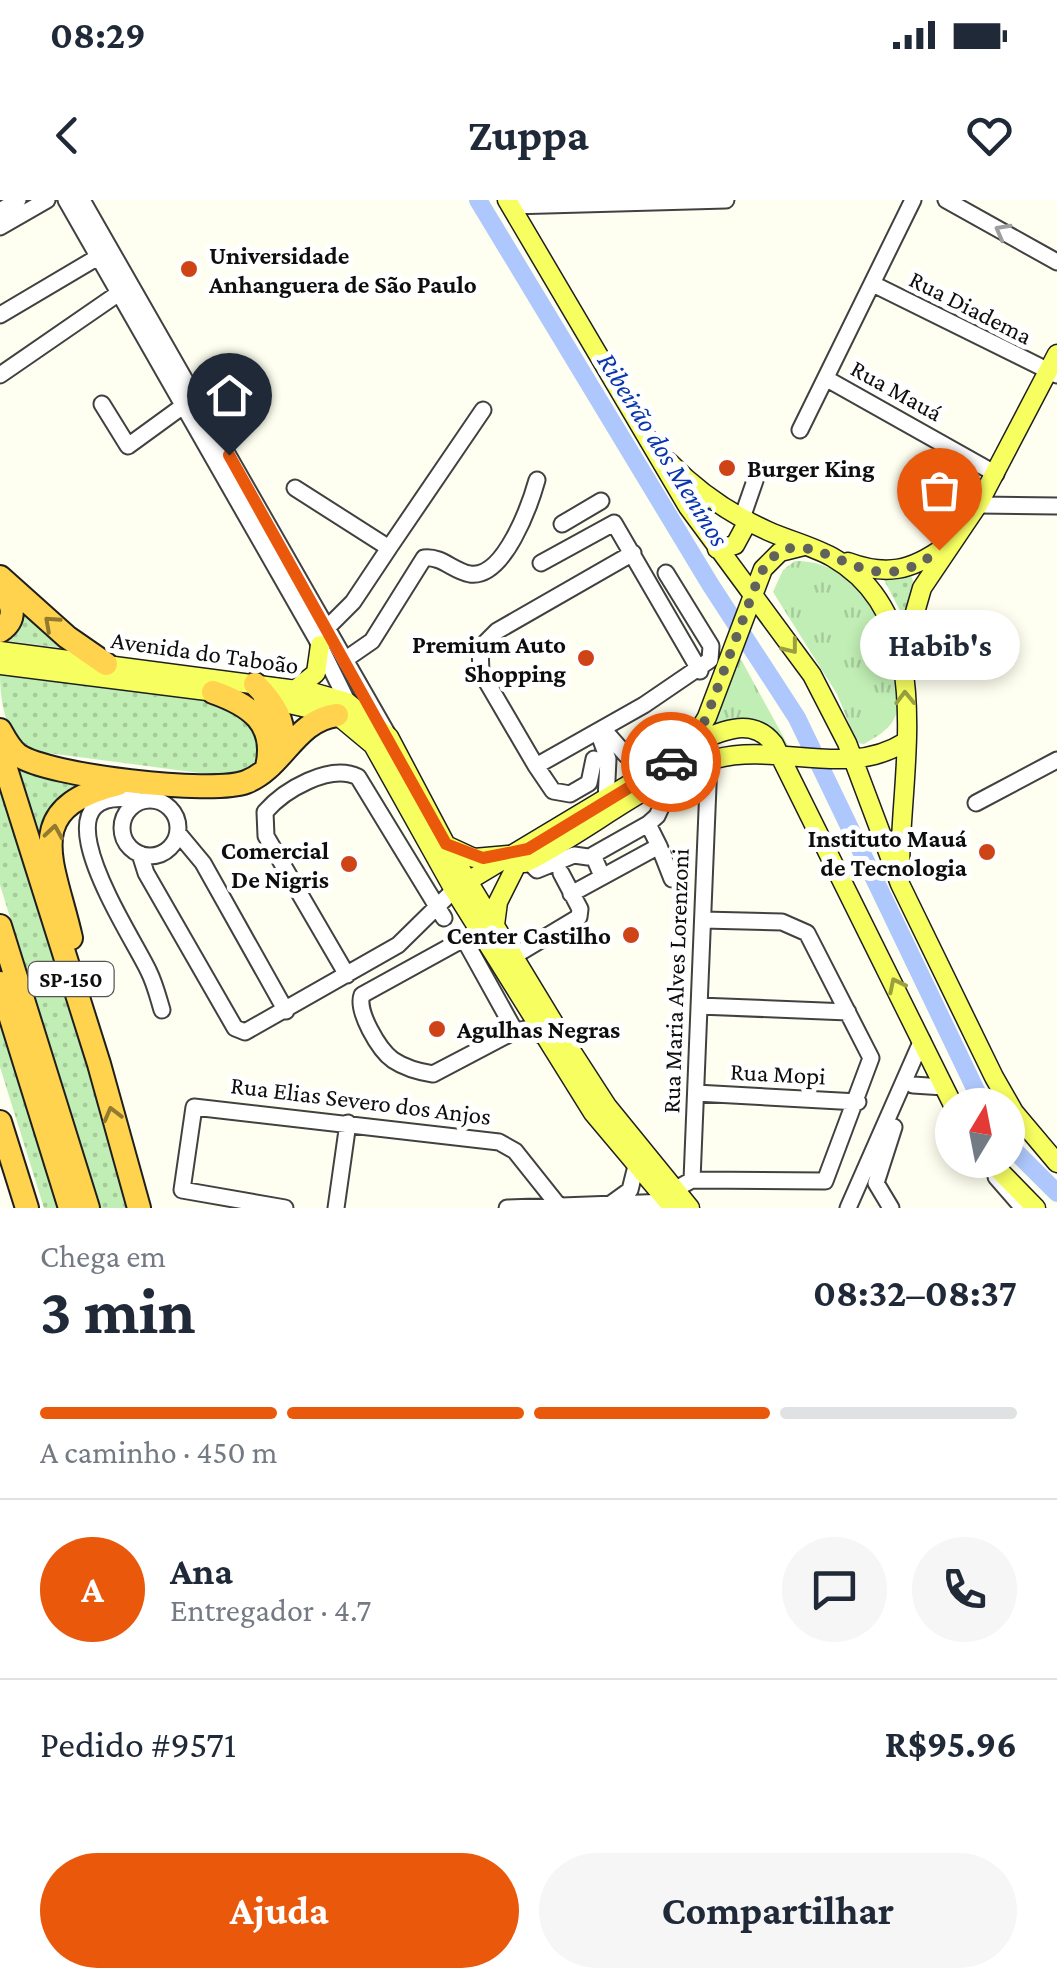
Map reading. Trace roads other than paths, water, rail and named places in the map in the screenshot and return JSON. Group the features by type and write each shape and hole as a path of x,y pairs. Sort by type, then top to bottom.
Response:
{"highway":[{"path":"0,578 66,637 106,664"},
{"path":"0,587 12,612 0,631"},
{"path":"263,691 283,728 274,760"},
{"path":"213,692 241,703 261,718 274,760"},
{"path":"99,1064 50,836 67,802 250,781 313,722 342,708"},
{"path":"0,730 13,750 32,762 137,791"},
{"name":"SP-150","path":"0,750 99,1064 139,1208"},
{"name":"SP-150","path":"0,926 88,1208"},
{"name":"SP-150","path":"0,982 70,1208"},
{"path":"0,1122 27,1208"}],"main road":[{"path":"509,203 750,603 812,675 900,884 1001,1089 1023,1124 1057,1163"},
{"path":"900,884 905,742 902,654 922,588 996,474 1052,374 1057,354"},
{"path":"658,451 689,482 745,519 830,556 886,573 918,565 956,538"},
{"path":"717,550 735,544 745,519"},
{"path":"465,892 674,768 694,743 772,557 804,546"},
{"path":"830,556 876,597 902,654"},
{"path":"296,689 316,674 321,638"},
{"name":"Avenida do Taboão","path":"0,650 106,664 342,708"},
{"name":"Avenida do Taboão","path":"0,665 213,692 296,689 342,708 381,741"},
{"path":"694,743 726,730 750,728 768,736 787,757 944,1086"},
{"path":"381,741 446,844 479,931 525,1026 546,1037 593,1113 636,1166 672,1200 690,1208"},
{"path":"381,741 465,892"},
{"path":"479,931 524,860 606,801 674,768 739,755 846,758 883,754 905,742"},
{"path":"446,844 483,858 524,860"},
{"path":"479,931 672,1200"},
{"path":"1005,1178 1036,1208"}],"street":[{"path":"0,211 18,200"},
{"path":"0,227 47,200"},
{"path":"66,200 321,638 346,659 381,741"},
{"path":"82,200 321,638 342,708"},
{"path":"509,203 726,200"},
{"path":"800,430 914,200"},
{"path":"946,200 1057,262"},
{"path":"0,315 98,257"},
{"name":"Rua Diadema","path":"872,284 1052,374"},
{"path":"0,375 119,293"},
{"name":"Rua Mauá","path":"826,379 996,474"},
{"path":"102,404 128,446 183,406"},
{"path":"321,638 353,602 483,410"},
{"path":"745,519 760,468"},
{"path":"346,659 372,641 424,558 436,558 471,574 486,570 518,530 537,480"},
{"path":"591,484 700,671"},
{"path":"295,488 389,548"},
{"path":"562,524 602,501"},
{"path":"978,505 1057,506"},
{"path":"540,563 614,523"},
{"path":"594,759 593,777 580,791 566,795 548,786 480,672 480,648 497,631 633,553"},
{"path":"536,766 700,671 710,660 711,646 666,573"},
{"path":"601,730 626,755 674,768 657,816 593,855 602,876"},
{"path":"601,730 608,758 606,801"},
{"path":"976,803 1057,760"},
{"name":"Rua Maria Alves Lorenzoni","path":"692,1180 709,761"},
{"path":"347,975 272,849 264,822 272,804 332,772 358,777 436,914"},
{"path":"137,791 122,824 126,842 140,854 146,873 235,1028 245,1032 398,945 465,892"},
{"path":"162,1010 149,972 100,880 86,840 90,816 105,802 137,791 171,809 178,832 203,863 286,1011"},
{"path":"648,824 672,879"},
{"path":"140,854 164,852 178,832"},
{"path":"571,894 658,846"},
{"path":"524,860 537,870 574,854 588,858"},
{"path":"519,954 579,917 580,909 561,873"},
{"path":"507,1208 672,1200 692,1180 825,1181 858,1102 871,1058 812,940 800,927 782,922 703,920"},
{"path":"479,931 362,995 359,1002 364,1016 390,1058 433,1074 525,1026"},
{"path":"699,1006 848,1012"},
{"path":"848,1208 922,1040"},
{"path":"891,1208 876,1183 916,1079 944,1086"},
{"name":"Rua Mopi","path":"696,1093 858,1102"},
{"name":"Rua Elias Severo dos Anjos","path":"286,1208 182,1190 192,1110 203,1105 506,1144 558,1205"},
{"path":"336,1208 348,1122"},
{"path":"612,1203 635,1182 636,1166"},
{"path":"1000,1178 1023,1208"}],"waterway":[{"name":"Ribeirão dos Meninos","path":"478,200 710,584 797,718 975,1088"},
{"name":"Ribeirão dos Meninos","path":"1025,1161 1057,1193"}],"place":[{"name":"Universidade Anhanguera de São Paulo","path":"189,269"},
{"name":"Burger King","path":"727,468"},
{"name":"Habib's","path":"939,550"},
{"name":"Premium Auto Shopping","path":"586,658"},
{"name":"Instituto Mauá de Tecnologia","path":"987,852"},
{"name":"Comercial De Nigris","path":"349,864"},
{"name":"Center Castilho","path":"631,935"},
{"name":"Agulhas Negras","path":"437,1029"}]}
